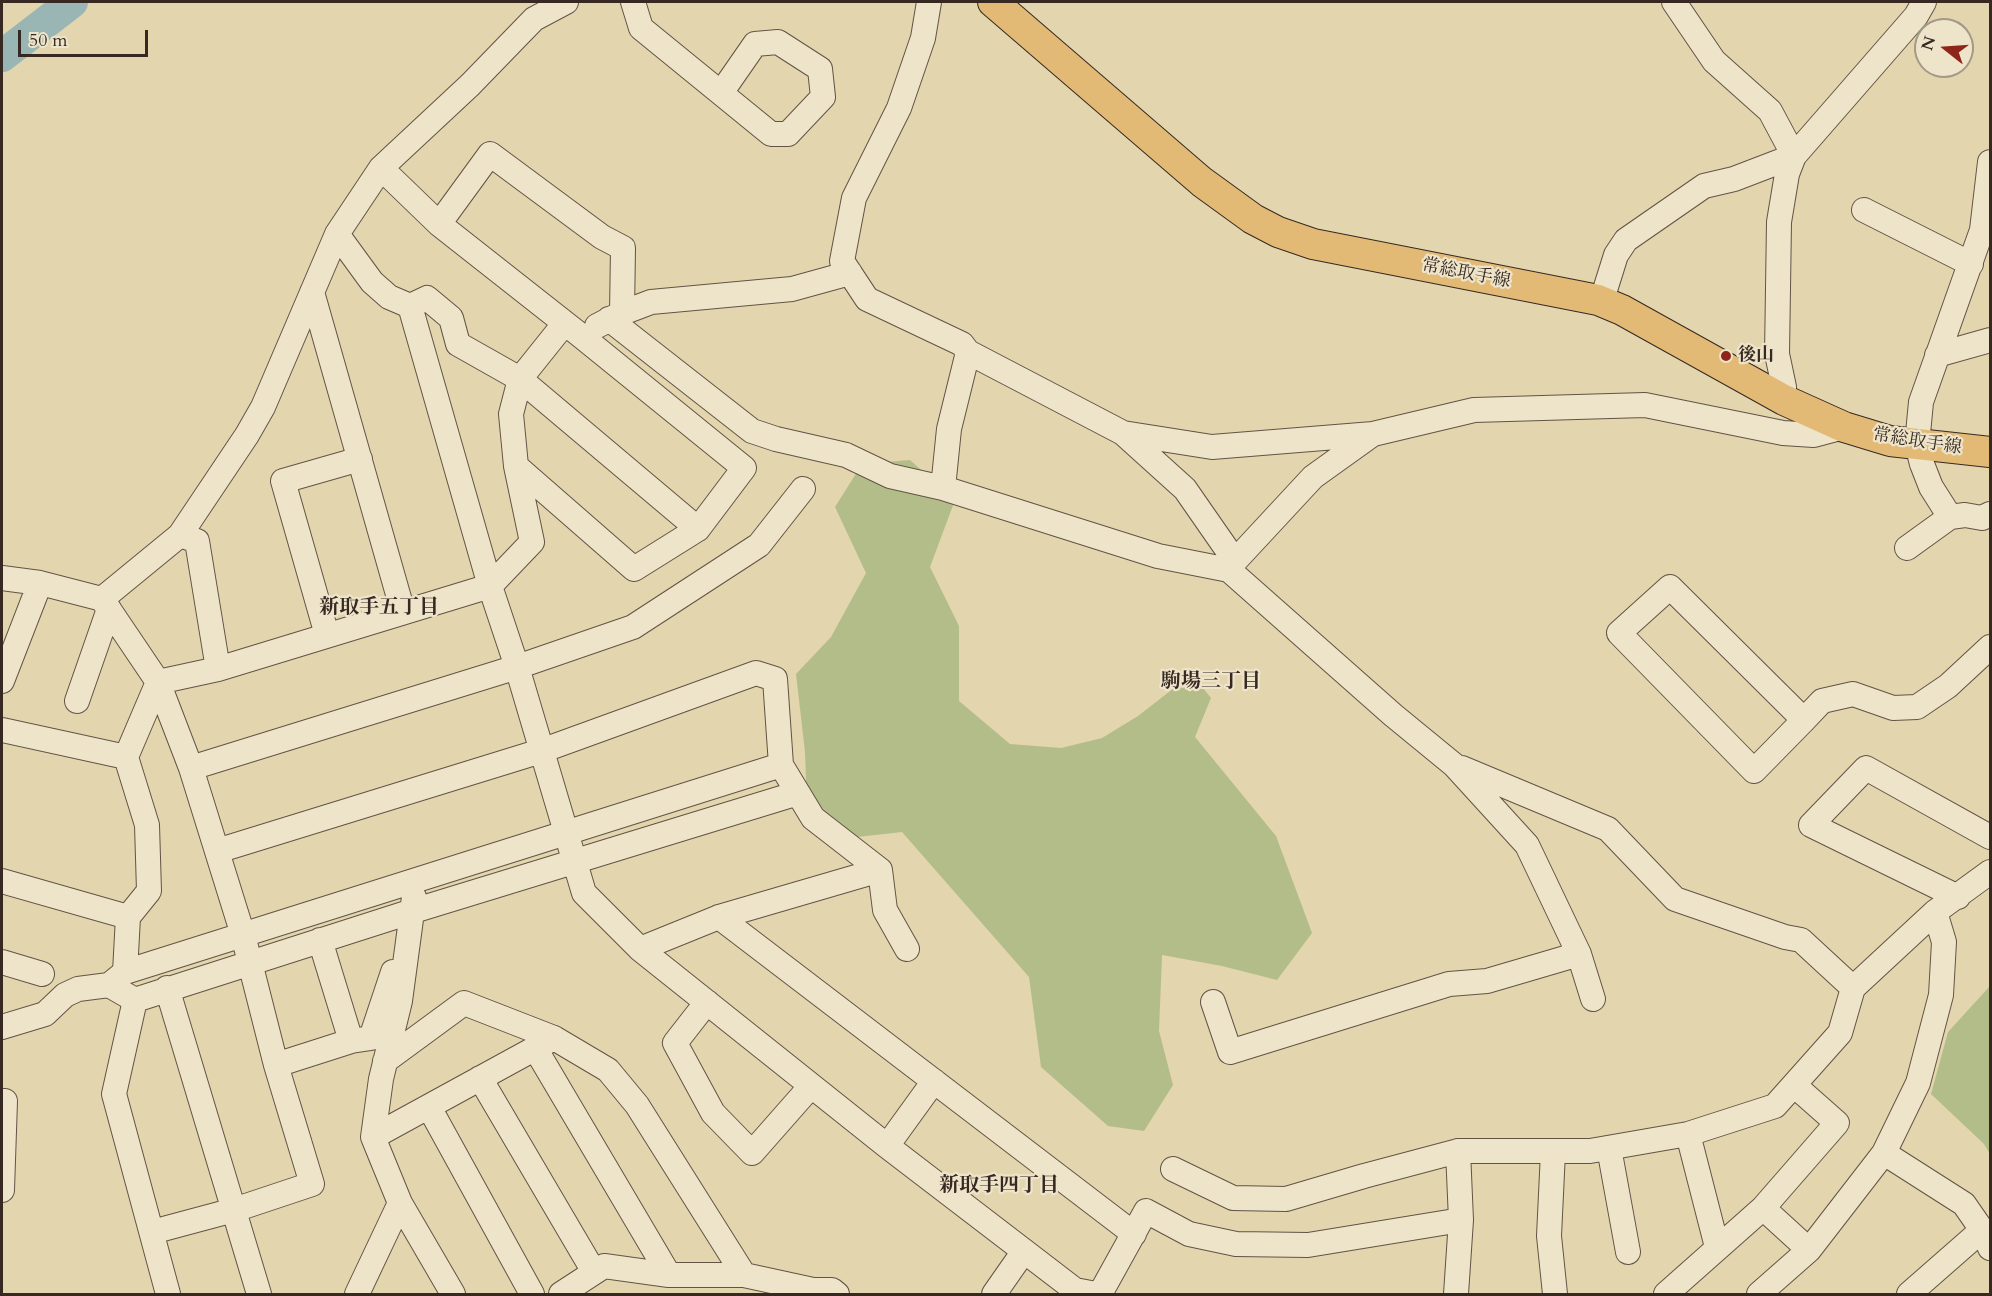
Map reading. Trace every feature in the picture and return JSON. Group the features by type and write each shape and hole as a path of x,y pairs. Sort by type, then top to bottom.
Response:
{"main road":[{"name":"常総取手線","path":"993,2 1202,182 1253,219 1270,228 1313,244 1598,300 1622,310 1785,400 1844,427 1890,441 1990,452"}],"street":[{"path":"77,701 105,604 180,535 247,435 263,407 337,234 381,168 470,85 534,19 566,2"},
{"path":"633,2 641,28 721,93"},
{"path":"929,2 923,38 899,108 854,198 842,261 867,298 962,344 968,352 1123,433 1185,489 1232,566 1393,715 1454,765 1527,846 1579,954 1593,999"},
{"path":"1674,2 1714,61 1770,111 1794,156"},
{"path":"1785,400 1777,354 1779,222 1787,174 1794,156 1917,16 1924,2"},
{"path":"439,224 490,154 602,237 622,248 615,316"},
{"path":"1598,300 1605,290 1616,255 1626,240 1704,186 1734,179 1794,156"},
{"path":"1950,517 1931,487 1922,464 1917,444 1921,402 1982,230 1990,162"},
{"path":"381,168 439,224 744,468 698,530 634,569 516,466"},
{"path":"1864,210 1971,264"},
{"path":"337,234 372,282 389,297 410,306 427,298 451,318 458,344 520,379 698,530"},
{"path":"158,682 218,669 490,586 532,542 516,466 511,414 520,379 572,329 651,302 792,290 850,273"},
{"path":"312,292 403,612"},
{"path":"410,306 490,586 517,667 584,893 640,949 887,1146 1075,1290 1096,1294"},
{"path":"615,316 752,431 776,439 846,454 890,476 943,488 1158,556 1232,566"},
{"path":"1937,355 1990,340"},
{"path":"943,488 949,429 968,352"},
{"path":"1123,433 1212,447 1373,434 1474,410 1645,405 1783,433 1814,435 1844,427"},
{"path":"1232,566 1313,477 1373,434"},
{"path":"327,634 282,481 360,459"},
{"path":"191,768 517,667 633,627 759,545 803,489"},
{"path":"1907,548 1950,517 1965,514 1982,518 1990,514"},
{"path":"180,535 197,541 218,669"},
{"path":"2,578 40,583 105,604 158,682 191,768 217,850 243,935 276,1065 312,1184 234,1210 152,1232"},
{"path":"2,681 40,583"},
{"path":"1804,720 1670,587 1619,633 1754,771 1804,720 1822,701 1853,694 1893,708 1917,707 1948,686 1990,647"},
{"path":"217,850 541,751 756,673 775,679 781,765 813,818 880,870 885,910 907,949"},
{"path":"117,979 128,917 149,891 147,825 126,757 158,682"},
{"path":"2,730 126,757"},
{"path":"2,1027 45,1014 65,995 78,988 117,979 243,935 781,765"},
{"path":"1454,765 1608,829 1675,900 1785,937 1801,940 1853,988"},
{"path":"1958,897 1811,825 1866,768 1990,837"},
{"path":"135,1000 413,911 798,793"},
{"path":"640,949 719,917 880,870"},
{"path":"1173,1169 1233,1198 1286,1199 1458,1151 1590,1151 1688,1134 1775,1106 1840,1033 1853,988 1935,912 1990,872"},
{"path":"416,880 400,1001 381,1079 373,1137 400,1203 453,1294"},
{"path":"2,881 128,917"},
{"path":"1759,1294 1809,1250 1884,1153 1918,1083 1941,995 1944,942 1935,912"},
{"path":"719,917 1134,1234"},
{"path":"321,940 351,1041"},
{"path":"1213,1002 1230,1052 1449,984 1487,981 1579,954"},
{"path":"2,962 42,974"},
{"path":"276,1065 351,1041 371,1038 394,969"},
{"path":"117,979 135,1000"},
{"path":"167,988 259,1294"},
{"path":"135,1000 114,1094 168,1294"},
{"path":"707,1002 675,1043 713,1113 752,1153 811,1086"},
{"path":"385,1061 464,1003 544,1043 608,1070 637,1105 744,1275"},
{"path":"373,1137 544,1043"},
{"path":"544,1043 669,1275"},
{"path":"480,1078 594,1272"},
{"path":"887,1146 934,1081"},
{"path":"1666,1294 1763,1208 1837,1123 1794,1085"},
{"path":"2,1101 5,1101 2,1190"},
{"path":"429,1107 532,1294"},
{"path":"1688,1134 1717,1247"},
{"path":"1609,1148 1628,1252"},
{"path":"1456,1294 1461,1220 1458,1151"},
{"path":"1553,1152 1549,1236 1555,1294"},
{"path":"1884,1153 1964,1204 1986,1239 1909,1294"},
{"path":"357,1294 400,1203"},
{"path":"1763,1208 1809,1250"},
{"path":"1100,1294 1146,1211 1189,1234 1236,1244 1308,1245 1461,1220"},
{"path":"994,1294 1024,1251"},
{"path":"561,1294 604,1266 669,1275 744,1275 812,1292 832,1290 837,1294"}],"green space":[{"path":"910,460 955,500 930,567 959,626 959,701 1010,744 1061,748 1102,738 1138,716 1192,674 1211,698 1195,737 1276,836 1312,933 1277,980 1222,966 1162,955 1159,1031 1173,1085 1144,1131 1108,1126 1041,1067 1029,977 902,832 857,837 807,807 805,752 796,674 831,637 866,573 835,507 862,464"},
{"path":"1990,986 1990,1154 1984,1144 1931,1094 1948,1032"}],"waterway":[{"path":"2,56 72,2"}],"place":[{"name":"後山","path":"1726,356"}],"district":[{"name":"新取手五丁目","path":"379,608"},
{"name":"駒場三丁目","path":"1211,682"},
{"name":"新取手四丁目","path":"999,1186"}]}
